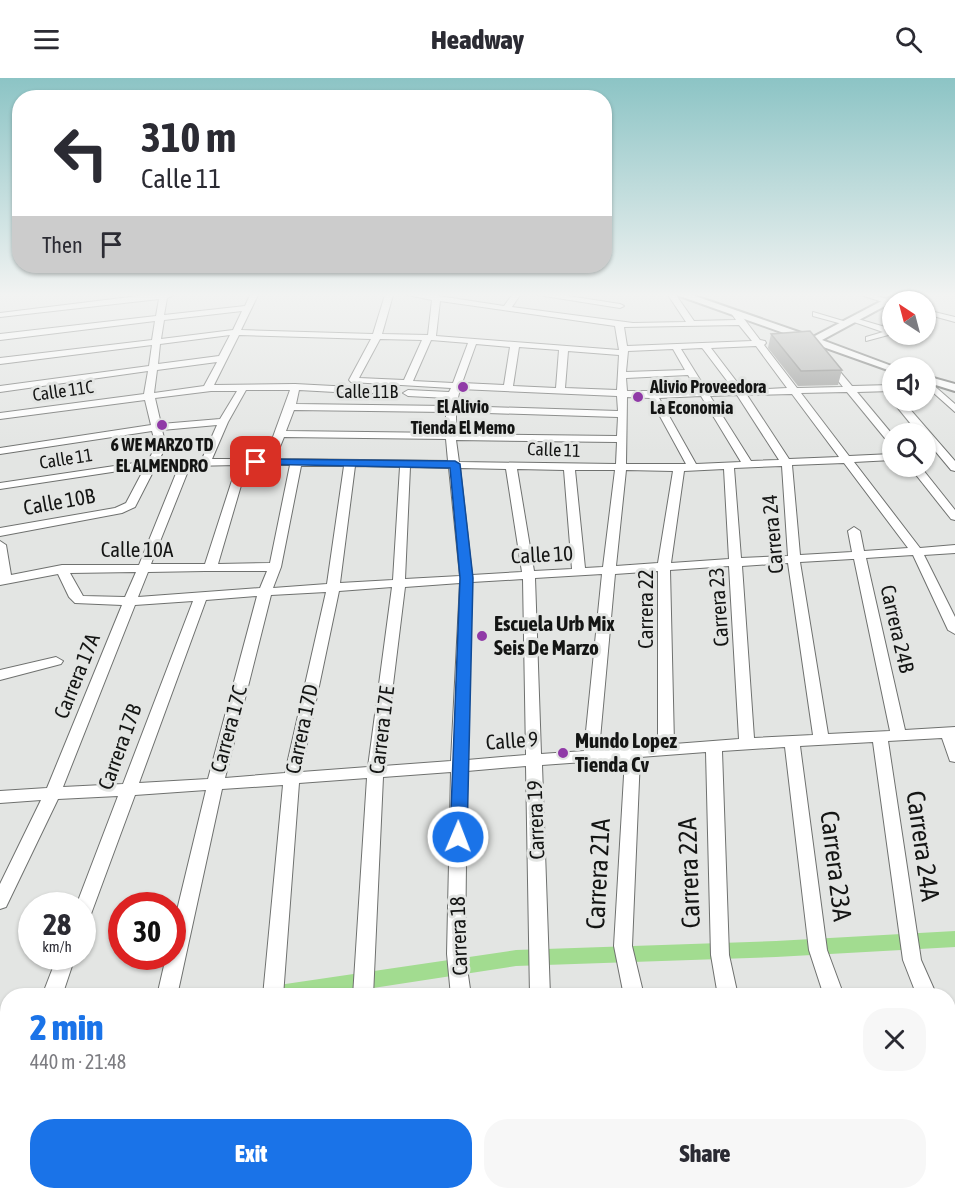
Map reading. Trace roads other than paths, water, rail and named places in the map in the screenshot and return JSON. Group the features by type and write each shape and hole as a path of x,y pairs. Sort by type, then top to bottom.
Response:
{"street":[{"path":"0,361 107,347"},
{"path":"153,463 161,446 150,396 156,347"},
{"path":"208,388 228,347"},
{"name":"Calle 11C","path":"370,347 354,380 407,383 455,390"},
{"path":"407,383 422,347"},
{"name":"Carrera 18","path":"461,988 456,954 459,766 466,578 451,436 451,409 455,390 471,347"},
{"path":"508,388 514,347"},
{"path":"547,347 624,351 697,347"},
{"path":"591,756 621,468 623,347"},
{"name":"Carrera 24","path":"706,347 740,392 787,464 794,560 821,740"},
{"path":"760,347 917,552 955,630"},
{"path":"815,347 882,428"},
{"path":"831,347 882,365"},
{"path":"676,348 692,372 702,394 748,465"},
{"path":"560,391 564,349"},
{"path":"0,388 223,358"},
{"path":"621,375 692,372"},
{"path":"936,385 955,388"},
{"path":"269,462 290,407 295,387"},
{"name":"Calle 11C","path":"0,416 208,388 455,390 508,388 621,394"},
{"path":"206,462 223,422 243,388"},
{"path":"621,394 702,394 882,388"},
{"path":"936,389 955,409"},
{"path":"653,395 693,468"},
{"name":"Calle 11B","path":"290,407 623,414"},
{"path":"905,411 916,423"},
{"path":"0,451 158,427 223,422"},
{"path":"280,434 623,439"},
{"path":"936,444 949,455 955,468"},
{"name":"Calle 11","path":"0,486 153,463 269,462 350,465 455,464 693,468 882,458"},
{"name":"Carrera 17A","path":"0,902 52,795 186,462"},
{"path":"210,569 243,462"},
{"name":"Calle 10B","path":"0,532 125,509 131,505 153,463"},
{"name":"Carrera 17C","path":"169,988 215,784 265,592 276,567 296,463"},
{"name":"Carrera 17D","path":"273,988 292,777 333,587 350,465"},
{"name":"Carrera 17E","path":"364,985 375,771 399,583 405,465"},
{"name":"Carrera 19","path":"511,465 530,576 540,988"},
{"path":"569,467 579,573"},
{"name":"Carrera 23","path":"729,467 747,744"},
{"name":"Carrera 22","path":"666,750 664,567 678,468"},
{"path":"923,477 955,517"},
{"name":"Carrera 24B","path":"854,531 899,736"},
{"path":"0,545 3,581"},
{"name":"Calle 10","path":"62,569 75,597 80,600 130,602 466,578 736,564 955,549"},
{"name":"Calle 10A","path":"3,581 62,569 276,567"},
{"name":"Carrera 17B","path":"90,892 201,597"},
{"path":"0,675 56,661"},
{"path":"952,732 955,757"},
{"name":"Calle 9","path":"0,797 215,784 747,744 952,732"},
{"name":"Carrera 24A","path":"880,737 912,960 924,988"},
{"name":"Carrera 23A","path":"792,742 817,944 831,988"},
{"name":"Carrera 22A","path":"714,747 720,949 727,988"},
{"name":"Carrera 21A","path":"632,988 624,954 633,753"},
{"path":"55,988 61,970"}],"waterway":[{"path":"318,988 516,958 776,949 955,939"}],"place":[{"name":"El Alivio Tienda El Memo","path":"463,387"},
{"name":"Alivio Proveedora La Economia","path":"638,397"},
{"name":"6 WE MARZO TD EL ALMENDRO","path":"162,425"},
{"name":"Escuela Urb Mix Seis De Marzo","path":"482,636"},
{"name":"Mundo Lopez Tienda Cv","path":"563,753"}]}
